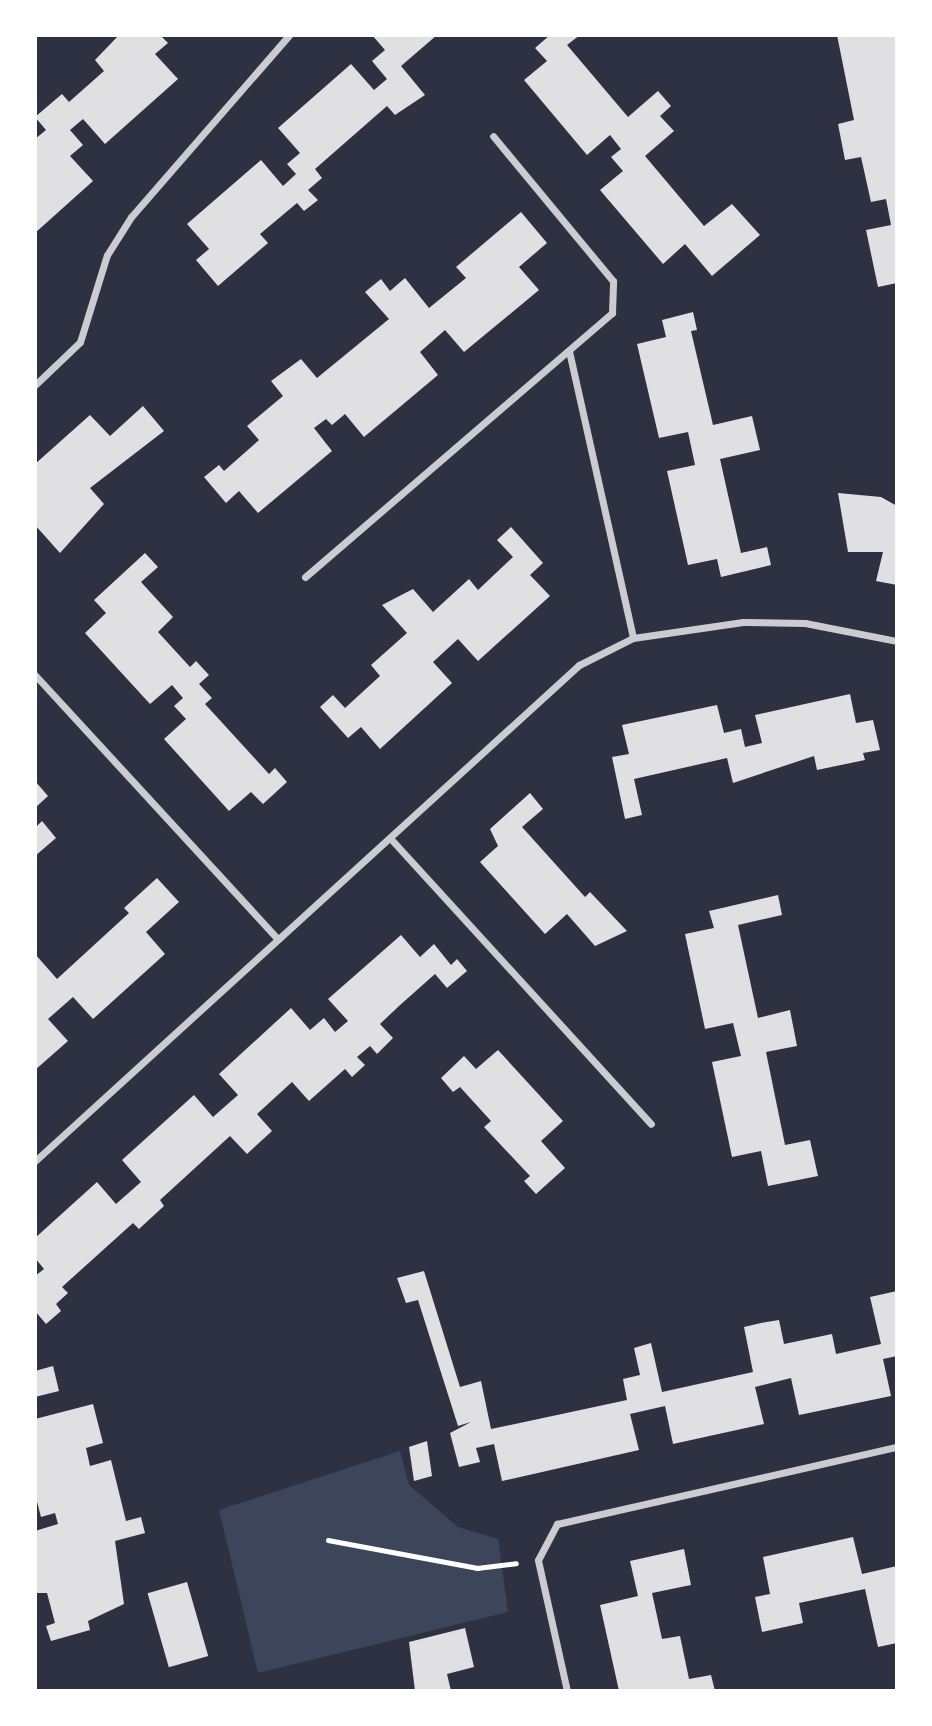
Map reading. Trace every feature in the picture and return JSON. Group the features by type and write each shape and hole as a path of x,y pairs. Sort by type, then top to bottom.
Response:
{"street":[{"path":"35,385 90,323 107,256 124,228 289,35"},
{"path":"305,577 612,313 613,281 493,136"},
{"path":"569,351 633,638"},
{"path":"35,1161 276,938 579,665 633,638 773,620 897,641"},
{"path":"35,675 276,938"},
{"path":"390,838 651,1124"},
{"path":"567,1691 538,1560 557,1524 897,1447"}],"path":[{"path":"328,1539 477,1568 538,1560"}],"shaded area":[{"path":"400,1451 409,1485 458,1527 498,1539 508,1612 258,1673 219,1510"}],"building":[{"path":"119,35 160,35 168,43 155,54 178,79 105,144 83,119 70,130 83,145 70,156 93,181 35,233 35,139 46,130 35,117 62,94 69,102 104,71 95,60"},
{"path":"372,35 437,35 401,66 425,95 395,115 387,106 315,169 322,178 308,190 318,200 304,211 297,203 260,234 268,243 218,286 196,260 209,249 187,224 261,160 283,186 296,174 287,164 300,153 278,128 351,64 374,90 387,79 372,61 385,50"},
{"path":"550,35 580,35 567,45 628,117 658,91 671,106 660,116 674,131 645,156 704,226 732,204 760,235 712,276 685,244 663,264 600,190 623,171 611,157 621,149 610,135 587,155 524,80 547,61 535,48"},
{"path":"837,35 897,35 897,283 878,287 866,230 891,225 886,199 871,202 861,157 845,160 838,124 854,120"},
{"path":"521,212 547,243 519,267 539,290 464,352 445,330 420,352 438,375 364,437 345,414 332,425 326,419 314,428 332,451 258,513 239,491 226,503 204,477 219,465 224,471 259,440 247,426 283,396 271,381 301,359 317,378 389,319 365,292 381,279 390,291 405,278 429,308 466,278 456,267"},
{"path":"693,312 697,330 691,331 713,425 752,416 760,450 720,459 741,553 767,547 771,565 721,577 717,559 688,565 667,471 695,465 688,432 659,438 637,344 666,337 662,320"},
{"path":"143,406 164,431 90,488 104,504 60,553 35,525 35,464 90,415 110,436"},
{"path":"838,493 881,497 897,506 897,585 876,581 883,552 848,552"},
{"path":"511,527 543,563 530,575 550,596 478,661 458,639 433,662 452,683 380,749 361,727 348,738 320,707 333,695 345,708 380,676 371,665 407,633 382,605 413,589 433,612 469,579 478,590 513,557 497,540"},
{"path":"145,553 158,567 141,582 173,617 158,632 190,667 196,661 209,675 199,684 212,698 205,704 269,774 275,768 287,782 263,804 251,792 229,811 164,739 186,719 174,706 183,698 172,685 150,704 85,633 106,613 94,600"},
{"path":"850,694 856,723 873,720 880,750 863,753 865,760 817,770 814,756 733,783 727,758 634,779 642,815 625,819 612,757 629,754 622,725 717,705 724,733 741,729 745,747 762,743 755,715"},
{"path":"35,781 48,796 35,808"},
{"path":"530,793 543,809 522,827 585,897 590,892 627,931 595,946 567,914 545,934 480,862 498,846 490,829"},
{"path":"42,821 56,838 35,856 35,828"},
{"path":"157,878 179,902 146,932 165,954 93,1019 73,997 48,1019 68,1041 35,1070 35,954 57,979 129,913 124,908"},
{"path":"778,895 782,915 738,925 758,1018 790,1010 797,1046 766,1052 785,1145 810,1140 818,1176 768,1186 761,1151 732,1157 712,1062 741,1056 733,1023 705,1029 685,934 714,928 709,911"},
{"path":"401,935 420,957 434,944 451,965 457,959 467,971 447,988 435,974 399,1006 380,1024 393,1038 377,1054 370,1046 357,1057 365,1065 352,1077 345,1069 309,1101 292,1082 257,1114 272,1131 247,1154 230,1136 160,1200 164,1206 139,1229 133,1223 62,1287 68,1293 56,1304 61,1311 46,1324 35,1311 35,1276 44,1269 35,1258 35,1238 97,1182 116,1204 141,1182 122,1160 194,1095 213,1117 238,1095 219,1074 291,1008 310,1030 324,1018 335,1032 348,1021 328,999"},
{"path":"498,1050 563,1121 541,1141 565,1168 536,1194 524,1181 530,1176 484,1127 491,1121 460,1087 453,1092 441,1078 464,1056 476,1069"},
{"path":"424,1271 460,1387 481,1381 491,1429 627,1400 623,1379 640,1375 634,1348 651,1343 662,1392 753,1372 744,1327 761,1323 779,1320 784,1344 832,1334 836,1354 881,1344 870,1297 897,1291 897,1356 883,1359 891,1396 799,1415 791,1378 755,1387 764,1424 673,1444 665,1406 630,1414 639,1450 502,1481 494,1444 476,1448 480,1462 459,1467 450,1433 471,1422 458,1426 418,1300 406,1303 397,1278"},
{"path":"53,1366 59,1391 35,1397 35,1371"},
{"path":"93,1404 103,1443 86,1448 90,1466 111,1460 126,1521 141,1517 145,1533 115,1541 124,1604 88,1621 90,1630 51,1641 46,1626 55,1623 47,1593 35,1593 35,1531 58,1524 55,1513 41,1517 35,1494 35,1419"},
{"path":"427,1441 432,1476 414,1481 409,1447"},
{"path":"853,1537 862,1574 897,1566 897,1643 878,1647 865,1589 799,1603 803,1623 762,1632 755,1597 770,1594 763,1557"},
{"path":"684,1549 691,1585 652,1593 662,1639 680,1636 689,1679 711,1675 715,1691 619,1691 600,1605 638,1596 630,1561"},
{"path":"187,1582 208,1656 169,1667 148,1593"},
{"path":"465,1628 474,1667 447,1674 451,1691 415,1691 409,1642"}]}
